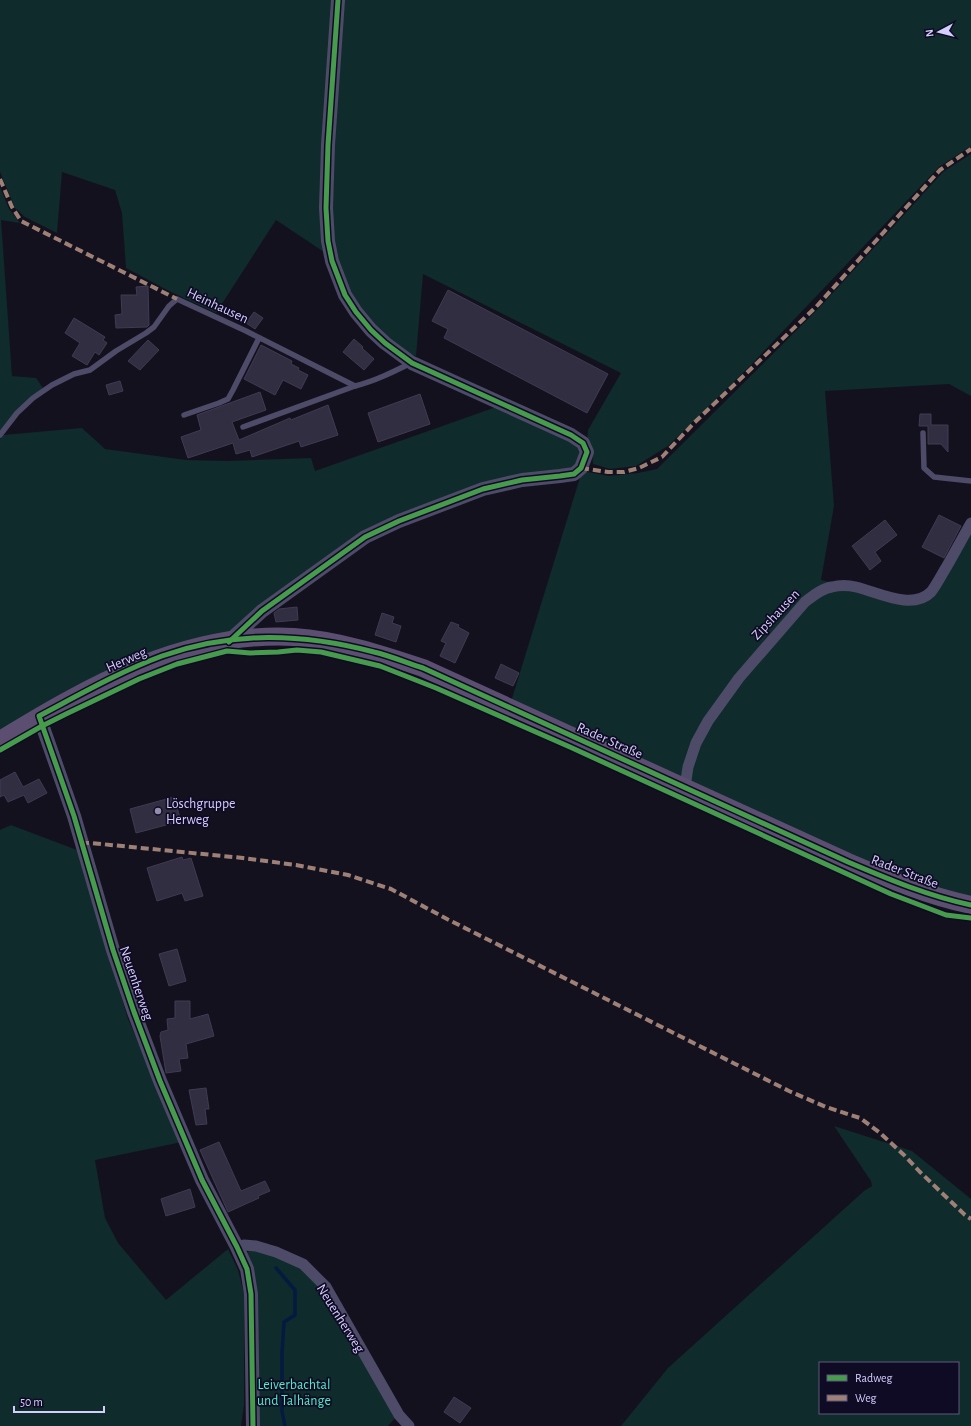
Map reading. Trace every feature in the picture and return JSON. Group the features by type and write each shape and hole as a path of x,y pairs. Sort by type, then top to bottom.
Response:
{"main road":[{"name":"Rader Straße","path":"230,640 293,637 312,639 376,652 423,668 801,841 895,882 931,895 971,905"},
{"name":"Herweg","path":"0,740 39,716 103,682 162,656 186,649 230,640"}],"street":[{"path":"230,640 262,611 365,537 399,520 483,489 522,480 574,474 581,468 587,452 583,443 538,419 412,363 385,343 371,330 356,312 345,295 332,260 328,241 326,208 328,144 338,0"},
{"name":"Zipshausen","path":"685,787 688,767 696,743 708,720 739,678 805,602 819,592 830,587 842,586 855,587 884,596 910,601 922,598 931,592 971,523"},
{"name":"Neuenherweg","path":"39,716 74,816 113,950 134,1012 160,1081 202,1180 237,1247 244,1245 256,1246 276,1252 302,1264 326,1287 398,1415 409,1426"},
{"path":"237,1247 246,1270 251,1294 254,1426"}],"lane":[{"name":"Heinhausen","path":"0,435 18,413 33,398 52,385 74,374 90,370 116,351 146,334 154,327 169,306 177,299 355,386"},
{"path":"184,415 219,403 228,398 259,338"},
{"path":"243,427 367,383 412,363"},
{"path":"923,433 924,468 934,477 971,482"}],"green space":[{"path":"0,0 335,0 327,254 276,220 216,313 167,290 126,268 122,213 115,190 62,172 57,233 25,217 15,208 0,172"},
{"path":"341,0 971,0 971,146 939,167 750,366 668,446 636,466 610,469 593,464 592,451 587,442 588,430 621,373 423,274 416,356 405,352 372,324 339,277 330,240"},
{"path":"971,154 971,396 949,384 825,391 834,506 821,580 922,600 971,532 971,903 947,896 510,705 582,471 609,476 638,473 657,469 820,307 943,172"},
{"path":"0,187 9,209 20,223 1,220 12,376 36,378 43,388 0,432"},
{"path":"499,406 582,444 579,468 398,519 227,639 210,641 0,737 0,439 3,435 82,428 105,449 186,460 228,461 311,458 315,471"},
{"path":"11,825 77,850 128,1019 182,1142 95,1160 105,1218 118,1243 166,1300 228,1249 238,1270 244,1294 244,1406 241,1426 0,1426 0,830"},
{"path":"834,1126 912,1151 971,1199 971,1426 621,1426 668,1368 864,1191 872,1186 871,1181"},
{"name":"Leiverbachtal und Talhänge","path":"257,1249 304,1266 326,1289 396,1417 388,1426 259,1426 246,1254 250,1250"}],"building":[{"path":"148,286 149,325 147,327 116,328 115,315 122,314 121,295 137,295 136,287"},
{"path":"448,290 608,374 587,413 444,338 448,329 432,321"},
{"path":"254,312 263,318 255,329 246,323"},
{"path":"74,318 105,337 103,340 107,343 99,355 95,352 87,365 72,356 80,343 65,333"},
{"path":"354,339 374,359 364,370 343,352"},
{"path":"148,340 159,350 140,370 128,361"},
{"path":"261,345 292,361 291,364 299,368 298,370 308,375 301,389 283,380 275,395 244,379"},
{"path":"120,381 123,391 109,395 106,385"},
{"path":"260,392 266,410 232,422 239,440 290,418 291,420 328,405 338,435 301,447 299,441 252,457 250,450 236,454 233,443 188,458 181,437 201,430 197,415"},
{"path":"420,394 430,424 378,442 368,413"},
{"path":"920,414 931,414 931,425 948,425 948,452 941,444 928,444 928,426 919,426"},
{"path":"939,515 961,526 944,558 922,547"},
{"path":"885,520 897,535 875,552 881,561 870,570 852,546"},
{"path":"297,607 298,620 276,622 274,613 279,609"},
{"path":"382,613 394,617 392,623 401,626 396,642 375,635"},
{"path":"451,622 459,625 458,627 469,633 455,663 440,656 446,643 441,641"},
{"path":"501,664 519,673 513,686 495,678"},
{"path":"15,772 23,787 39,779 47,793 28,803 24,795 8,802 4,795 0,797 0,780"},
{"path":"174,797 181,821 136,833 130,809"},
{"path":"182,857 183,860 191,858 203,896 185,901 182,893 157,901 147,868"},
{"path":"177,949 186,981 169,986 159,954"},
{"path":"175,1001 190,1001 190,1019 208,1014 214,1036 186,1044 188,1058 179,1059 181,1071 166,1073 160,1036 161,1032 168,1030 167,1019 175,1018"},
{"path":"206,1088 209,1109 205,1109 207,1124 196,1125 189,1090"},
{"path":"219,1142 241,1191 265,1181 270,1191 258,1196 259,1198 228,1212 200,1150"},
{"path":"190,1189 195,1207 166,1216 161,1199"},
{"path":"454,1397 471,1408 460,1423 444,1412"}],"waterway":[{"path":"276,1268 295,1290 295,1315 284,1322 282,1353 282,1411 285,1426"}],"marked path":[{"path":"581,468 608,472 624,472 639,468 662,457 694,423 816,307 940,170 971,149"},
{"path":"0,179 12,207 21,221 177,299"},
{"path":"81,843 243,858 296,865 348,875 391,889 447,919 789,1091 826,1107 860,1118 879,1132 965,1215 971,1219"}],"cycle path":[{"path":"229,642 262,611 365,537 399,521 483,489 522,480 574,474 581,468 587,452 583,443 571,435 412,363 385,343 371,330 356,312 345,295 332,261 328,241 326,208 328,145 338,0"},
{"path":"253,1426 251,1294 247,1269 202,1180 160,1081 134,1012 113,950 74,816 39,716 99,684 146,662 189,648 215,642 241,639 294,638 347,646 380,654 423,668 848,862 924,892 971,905"},
{"path":"0,750 66,714 139,679 177,664 227,651 250,653 297,650 321,652 380,666 436,688 570,747 891,894 946,915 971,918"}],"place":[{"name":"Löschgruppe Herweg","path":"158,811"}]}
